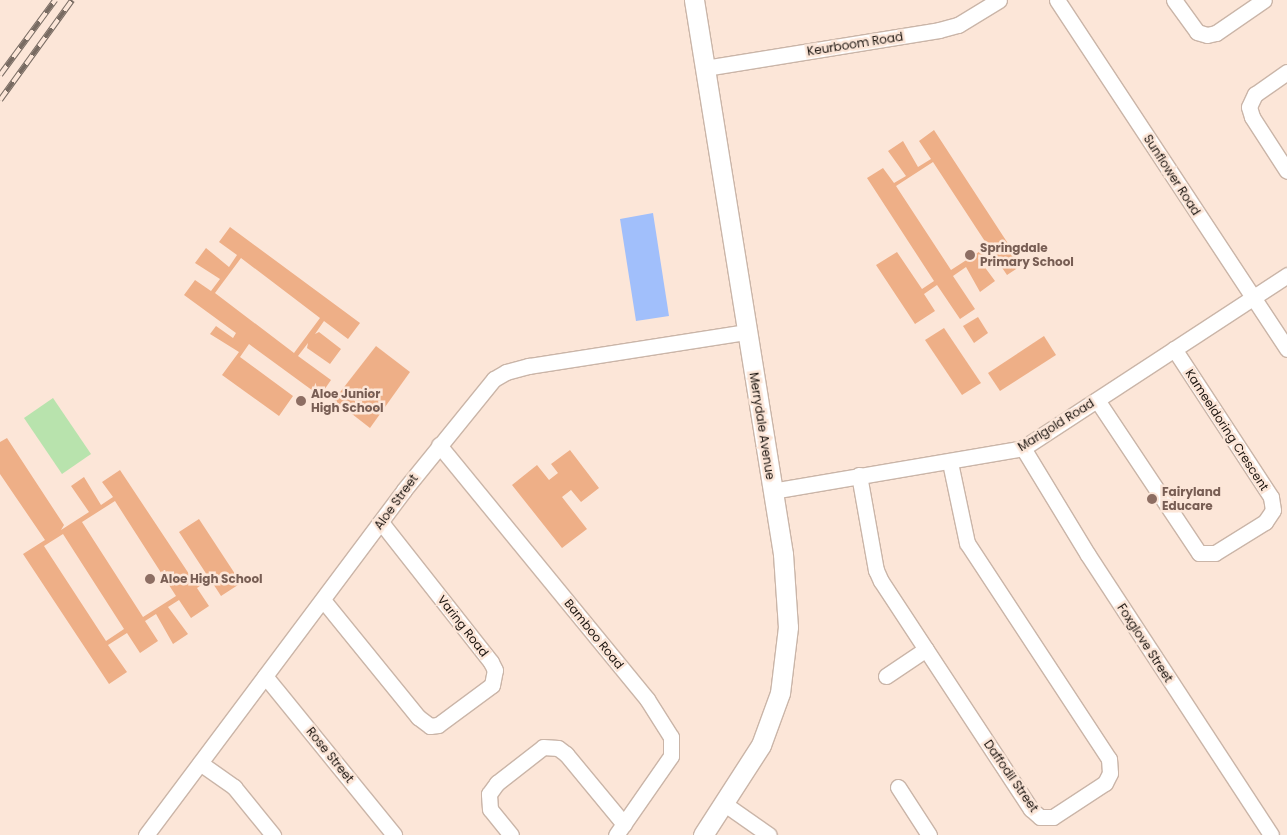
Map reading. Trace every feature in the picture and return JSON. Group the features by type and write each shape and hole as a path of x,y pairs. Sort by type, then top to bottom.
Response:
{"street":[{"name":"Merrydale Avenue","path":"694,0 786,578 788,627 784,671 774,715 762,746 726,805 703,835"},
{"name":"Keurboom Road","path":"705,68 944,29 968,20 999,0"},
{"name":"Sunflower Road","path":"1057,0 1287,349"},
{"path":"1174,0 1197,32 1207,35 1216,33 1264,0"},
{"path":"1287,72 1255,94 1249,107 1252,117 1287,171"},
{"name":"Marigold Road","path":"772,491 859,475 950,462 1022,448 1287,275"},
{"name":"Aloe Street","path":"146,835 439,445 486,387 506,372 747,332"},
{"name":"Kameeldoring Crescent","path":"1097,400 1200,553 1215,553 1265,522 1273,510 1272,497 1174,349"},
{"name":"Bamboo Road","path":"439,445 647,699 668,731 671,756 620,830"},
{"name":"Foxglove Street","path":"1022,448 1088,555 1271,835"},
{"name":"Daffodil Street","path":"859,475 876,570 926,649 1036,814 1053,817 1106,783 1110,773 1109,758 963,535 950,462"},
{"name":"Varing Road","path":"323,600 418,718 430,726 438,725 492,685 495,670 491,662 381,522"},
{"path":"886,676 926,649"},
{"name":"Rose Street","path":"265,676 394,835"},
{"path":"511,835 490,808 489,794 497,783 542,746 558,748 566,754 620,830"},
{"path":"200,763 234,787 273,835"},
{"path":"898,787 929,835"},
{"path":"726,805 769,835"}],"green space":[{"path":"53,398 91,454 62,474 24,418"}],"water":[{"path":"653,213 669,316 636,321 620,219"}],"building":[{"path":"934,130 1022,265 1007,275 990,250 978,258 995,281 980,292 966,267 953,276 975,309 960,319 937,285 924,294 935,311 915,324 876,265 897,252 922,289 934,281 867,178 883,168 894,183 906,176 888,151 903,141 918,167 931,159 919,141","holes":["933,162 988,246 951,270 896,186"]},
{"path":"230,227 360,323 348,339 324,321 315,334 319,332 341,349 330,364 307,348 308,343 298,356 331,380 320,396 249,344 240,357 293,396 279,416 222,375 239,352 210,334 216,326 233,338 236,333 184,295 195,280 211,291 220,279 195,263 206,248 229,267 237,255 219,242","holes":["241,258 320,318 294,353 215,293"]},
{"path":"978,317 988,333 974,343 963,326"},
{"path":"944,328 981,383 962,395 925,340"},
{"path":"1044,336 1056,355 1000,391 988,373"},
{"path":"376,346 410,372 370,428 334,400"},
{"path":"7,438 64,525 61,530 89,512 71,486 84,477 101,505 113,497 102,482 120,470 195,583 207,575 179,532 199,519 241,583 221,596 210,579 197,588 209,606 191,618 179,600 168,607 188,634 173,644 156,614 145,621 158,641 140,653 127,633 108,645 127,672 109,684 23,554 45,540 0,474 0,442","holes":["115,501 176,596 143,617 82,522","63,534 124,629 106,641 44,546"]},
{"path":"570,450 599,488 581,502 571,490 562,497 587,529 562,548 512,485 537,465 549,480 558,473 551,464"}],"railway":[{"path":"0,75 55,0"},
{"path":"0,100 72,0"}],"place":[{"name":"Springdale Primary School","path":"970,255"},
{"name":"Aloe Junior High School","path":"301,401"},
{"name":"Fairyland Educare","path":"1152,499"},
{"name":"Aloe High School","path":"150,579"}]}
